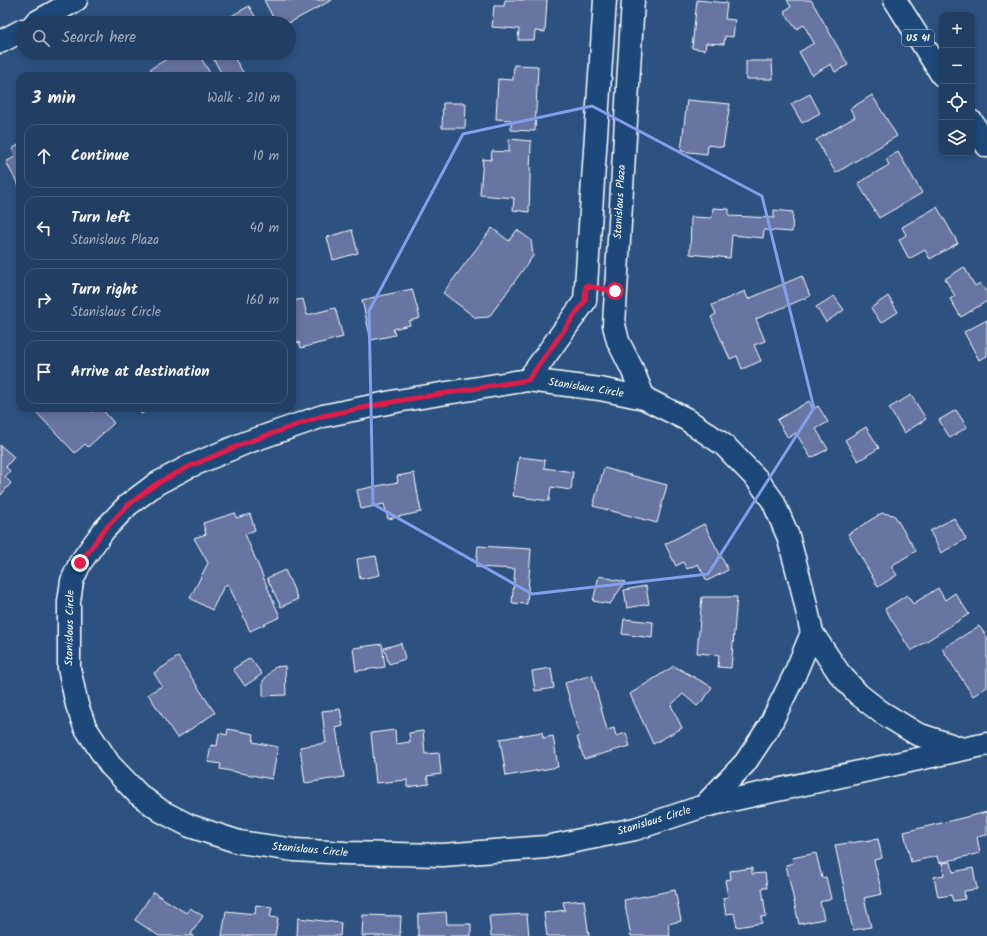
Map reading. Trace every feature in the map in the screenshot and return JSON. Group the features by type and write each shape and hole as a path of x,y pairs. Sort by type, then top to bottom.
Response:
{"street":[{"path":"47,16 76,0"},
{"name":"US 41","path":"894,0 939,70"},
{"path":"528,380 585,301 604,5 632,6"},
{"name":"Stanislaus Plaza","path":"632,6 614,325 618,341 632,368 644,398"},
{"path":"975,127 987,146"},
{"path":"586,286 615,291"},
{"name":"Stanislaus Circle","path":"964,749 917,734 881,712 858,694 840,673 812,633 788,536 773,501 761,485 724,445 686,419 644,398 600,389 528,380 397,401 322,416 245,443 188,467 156,484 128,505 104,530 80,563 72,582 69,602 68,668 77,705 85,727 110,765 138,794 161,811 190,826 239,842 294,850 345,853 443,855 546,847 635,829 704,806 987,744"},
{"name":"Stanislaus Circle","path":"704,806 745,763 769,727 794,676 812,633"}],"highlighted area":[{"path":"592,106 762,196 814,408 708,574 532,594 373,504 369,311 463,134"}],"building":[{"path":"264,0 332,0 296,19 296,16 272,16"},
{"path":"505,0 547,0 545,32 535,31 534,40 518,40 519,29 492,27 494,6 504,6"},
{"path":"697,0 727,3 725,19 735,20 733,37 725,36 724,44 706,43 705,50 692,48"},
{"path":"787,0 811,0 848,65 835,72 831,64 812,75 799,52 814,43 804,25 796,29 784,11 791,7"},
{"path":"249,6 255,16 231,16"},
{"path":"165,60 202,60 209,72 152,72 150,69"},
{"path":"214,60 236,60 243,72 221,72"},
{"path":"746,61 772,61 773,79 746,79"},
{"path":"514,65 538,66 535,131 511,130 511,120 496,119 498,79 513,80"},
{"path":"810,94 820,113 802,123 791,104"},
{"path":"872,95 897,136 836,173 816,140 855,117 850,109"},
{"path":"687,100 730,104 723,147 708,145 707,154 681,151"},
{"path":"443,103 466,103 465,128 442,128"},
{"path":"509,139 531,141 529,212 513,210 514,198 480,195 483,159 491,160 492,151 509,152"},
{"path":"16,146 16,156 12,149"},
{"path":"898,152 922,193 879,218 858,183 889,165 886,159"},
{"path":"16,156 16,181 6,162"},
{"path":"937,207 958,243 930,259 925,250 909,259 899,240 906,235 902,227"},
{"path":"713,208 729,209 729,216 774,218 774,210 793,212 792,232 764,230 763,238 732,235 730,258 690,254 691,217 712,218"},
{"path":"492,228 509,241 517,230 531,240 533,256 489,317 476,318 443,293"},
{"path":"352,230 358,253 333,260 327,237"},
{"path":"964,267 975,286 980,283 987,293 987,301 961,317 950,299 955,296 945,279"},
{"path":"802,276 810,296 756,319 765,341 754,345 761,361 742,369 737,356 730,359 711,317 716,314 712,305 745,291 748,299"},
{"path":"412,289 420,318 409,321 410,325 393,329 395,335 371,340 362,300"},
{"path":"834,296 844,310 826,322 816,307"},
{"path":"888,296 898,312 881,323 871,308"},
{"path":"303,299 307,315 335,308 343,337 301,348 299,342 296,343 296,300"},
{"path":"987,320 987,356 979,360 964,332"},
{"path":"911,395 926,419 904,433 889,408"},
{"path":"809,401 813,409 818,406 828,422 816,429 828,449 811,458 796,433 788,438 777,420"},
{"path":"956,410 967,427 950,438 939,420"},
{"path":"36,412 104,412 114,423 88,447 85,444 75,453"},
{"path":"866,427 879,448 858,461 845,440"},
{"path":"0,445 14,457 6,467 10,471 5,477 11,483 0,496"},
{"path":"519,457 545,460 544,468 573,472 571,490 551,487 549,501 513,496"},
{"path":"604,468 667,485 657,523 593,506"},
{"path":"414,473 421,512 388,519 384,504 361,509 357,490 398,482 397,476"},
{"path":"235,513 236,518 250,514 255,530 245,534 280,617 250,631 228,584 224,586 212,610 190,598 208,563 194,538 206,534 203,523"},
{"path":"882,513 894,515 916,551 891,566 897,575 878,587 848,534"},
{"path":"954,518 966,539 941,553 930,531"},
{"path":"704,524 728,570 707,581 698,564 687,569 683,562 676,566 665,544"},
{"path":"478,546 531,549 527,604 512,603 515,569 476,567"},
{"path":"376,556 380,575 360,579 357,559"},
{"path":"285,570 298,599 281,607 267,578"},
{"path":"599,576 625,582 610,604 593,601"},
{"path":"646,586 649,604 627,608 624,590"},
{"path":"938,588 945,600 955,593 969,614 911,651 885,609 907,595 913,604"},
{"path":"702,597 737,597 731,668 718,667 719,655 697,653"},
{"path":"624,619 653,622 652,638 622,634"},
{"path":"979,626 987,637 987,687 973,696 942,649"},
{"path":"401,643 405,659 389,664 384,648"},
{"path":"382,644 385,667 356,671 353,648"},
{"path":"178,657 215,713 177,738 148,694 162,686 154,673"},
{"path":"250,658 262,674 245,686 233,669"},
{"path":"285,666 286,695 263,696 263,681 275,667"},
{"path":"674,666 712,687 705,698 697,706 683,694 671,705 682,728 653,744 630,694"},
{"path":"551,668 554,688 535,691 532,671"},
{"path":"592,675 607,730 614,728 616,736 626,733 630,746 584,759 577,737 580,736 565,683"},
{"path":"340,709 343,726 336,728 344,777 305,783 300,747 326,743 322,711"},
{"path":"228,729 254,734 253,742 278,747 272,779 220,769 221,764 208,762 211,745 217,746 219,733 227,735"},
{"path":"395,730 396,744 410,742 409,733 423,731 425,754 439,753 441,774 427,776 429,784 407,787 407,780 376,783 371,733"},
{"path":"542,732 543,738 553,736 558,767 506,776 500,739"},
{"path":"987,812 987,835 977,837 980,853 939,863 937,856 911,862 904,832"},
{"path":"878,839 882,858 874,860 882,894 864,898 871,927 853,930 835,845"},
{"path":"816,853 822,878 826,877 831,899 820,902 824,919 799,924 786,865 793,863 792,858"},
{"path":"951,862 953,872 973,868 977,889 964,891 965,899 953,901 951,895 938,897 934,877 944,875 942,863"},
{"path":"752,868 752,874 765,873 767,888 762,888 766,916 761,917 762,923 737,927 734,913 726,914 723,898 728,897 725,880 731,879 730,871"},
{"path":"675,890 681,921 668,924 670,936 631,936 624,900"},
{"path":"153,892 186,913 190,908 203,916 191,934 194,936 159,936 135,920"},
{"path":"584,900 589,936 547,936 544,913 565,910 563,902"},
{"path":"256,905 272,907 270,917 278,918 275,936 222,936 226,911 255,914"},
{"path":"446,912 447,924 471,924 471,936 418,936 418,914"},
{"path":"527,914 529,936 491,936 489,916"},
{"path":"363,915 401,916 400,936 362,936"},
{"path":"298,918 341,923 340,936 297,936"}],"route":[{"path":"80,563 104,530 128,505 156,484 188,467 245,443 322,416 397,401 528,380 585,301 586,286 615,291"}]}
